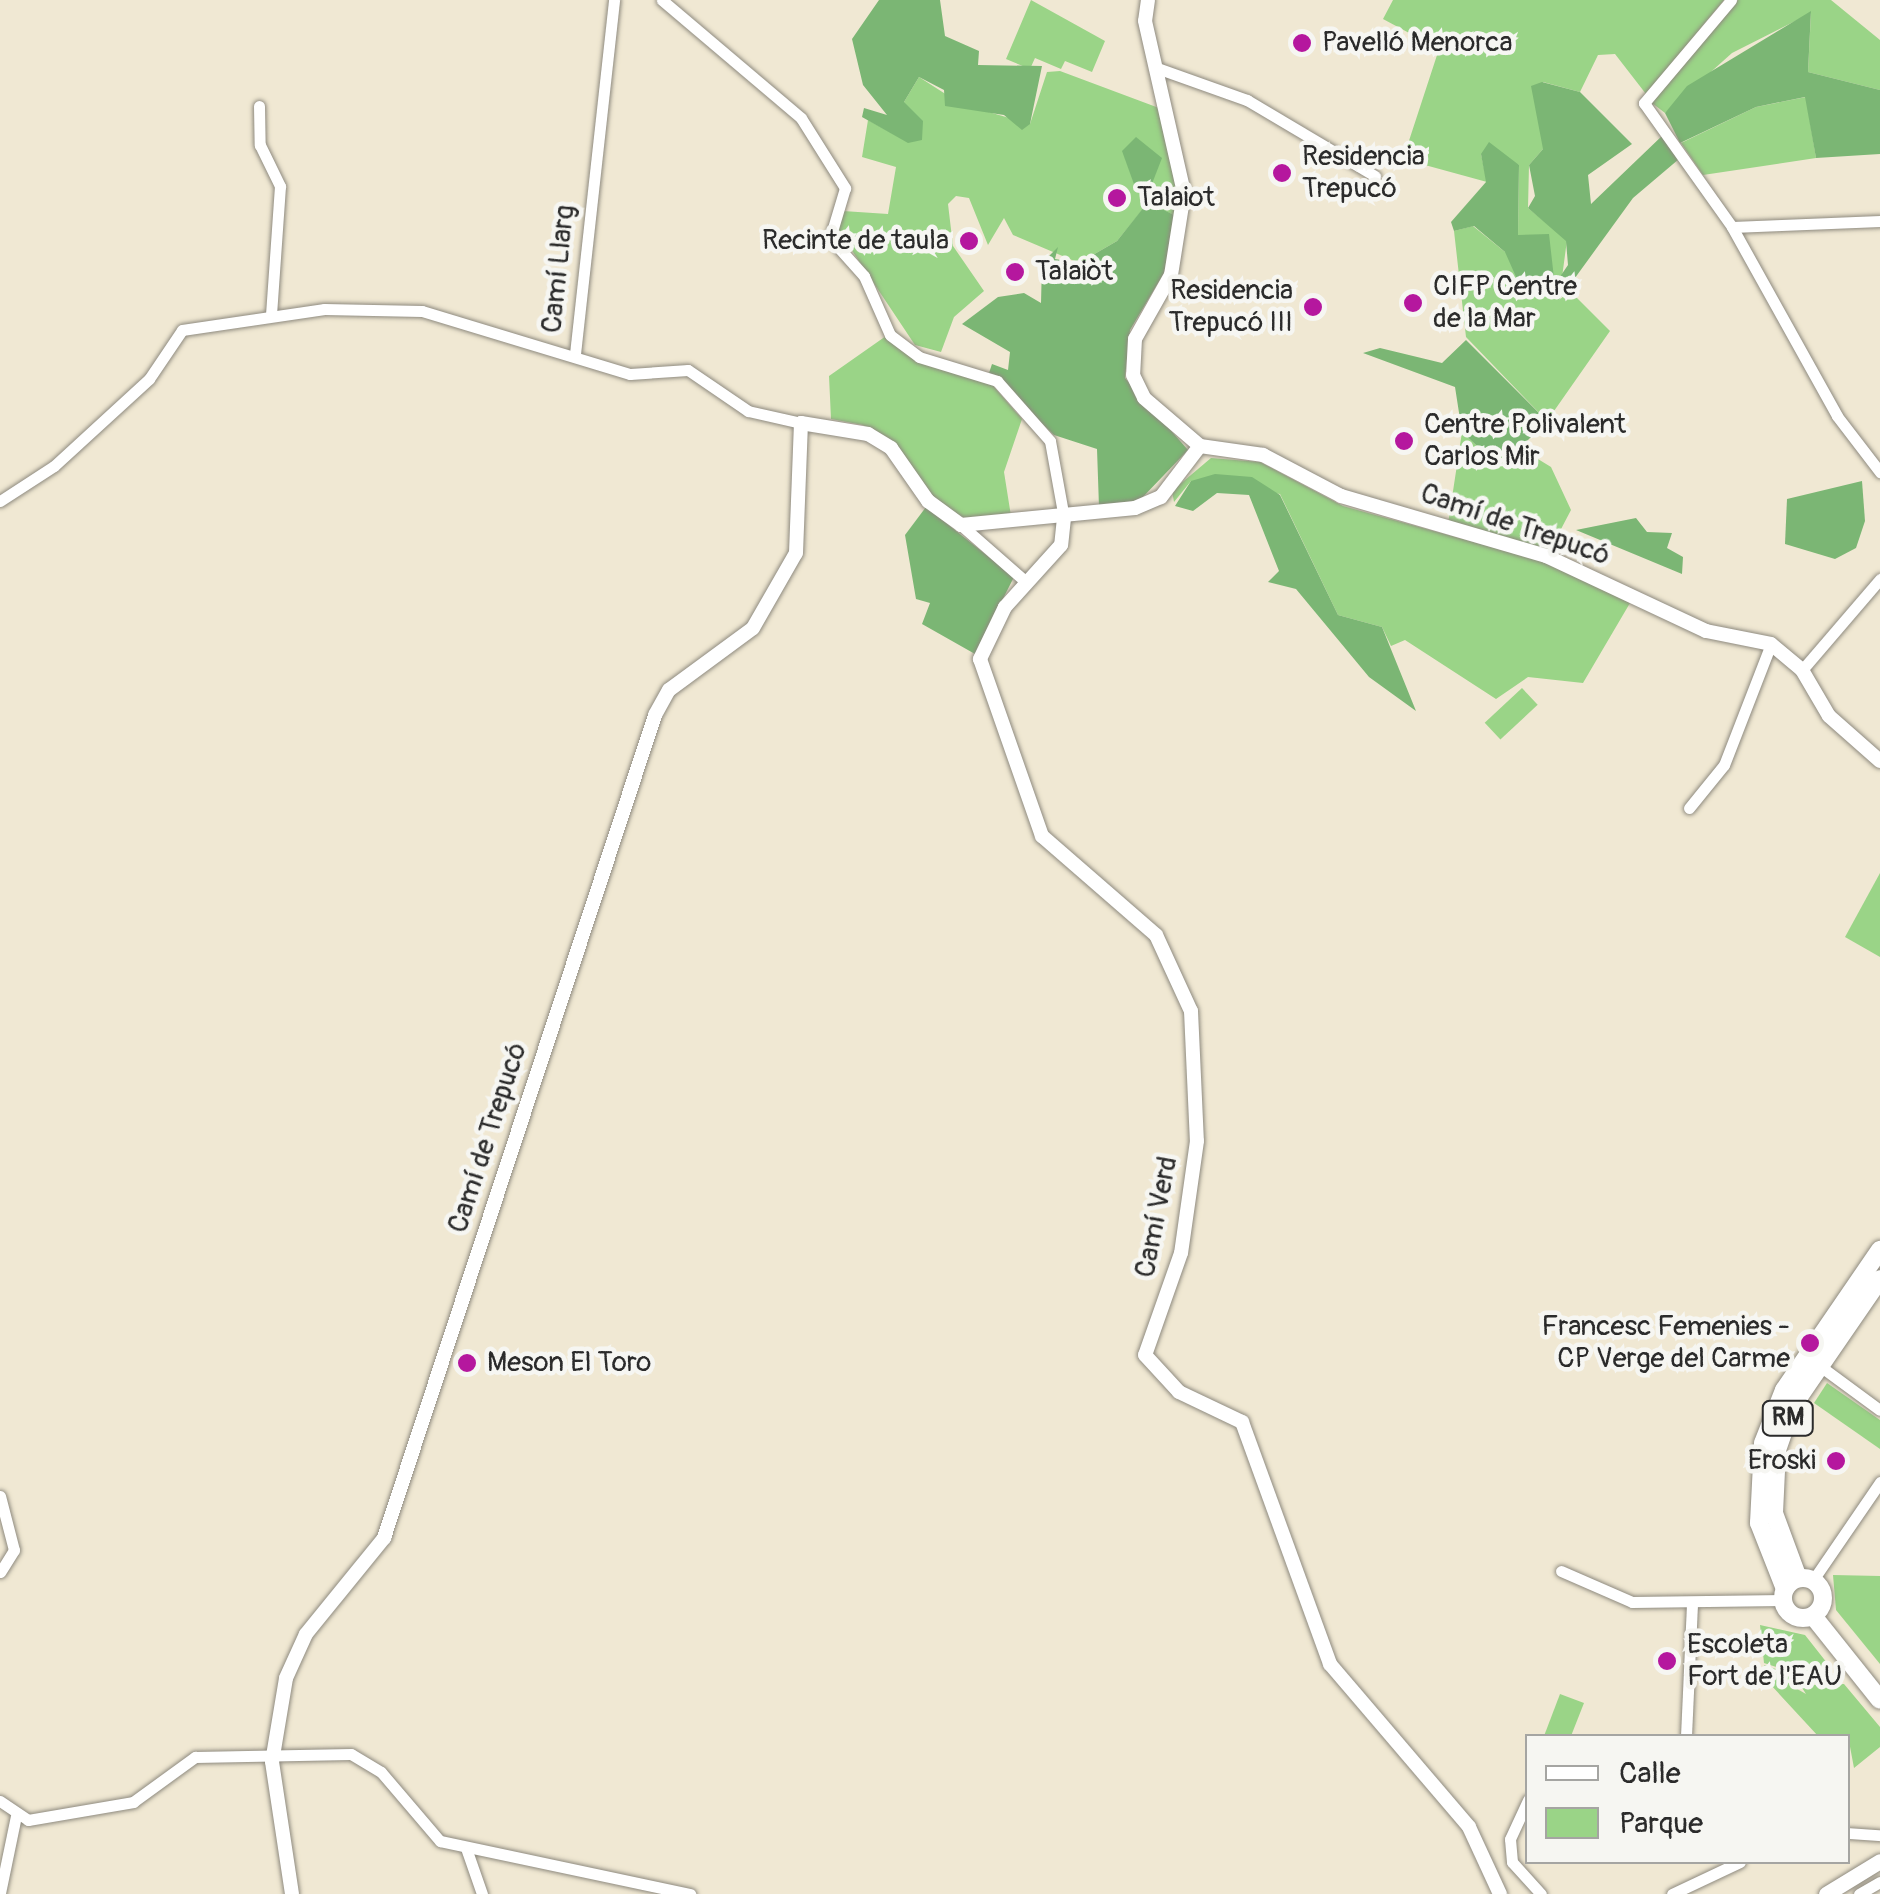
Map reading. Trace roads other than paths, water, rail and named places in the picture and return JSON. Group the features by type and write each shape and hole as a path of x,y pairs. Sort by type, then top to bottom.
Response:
{"main road":[{"name":"RM","path":"1880,1250 1784,1390 1763,1443 1760,1523 1795,1587 1880,1682"},
{"name":"RM","path":"1816,1612 1790,1614 1795,1587 1779,1538 1773,1475 1792,1407 1879,1282"},
{"name":"RM","path":"1816,1612 1880,1700"},
{"path":"1826,1894 1876,1865"}],"street":[{"name":"Camí Llarg","path":"614,0 575,354 630,374 688,370 748,411 880,441 962,526"},
{"path":"662,0 801,118 845,188 830,238 864,276 890,335 919,357 986,373 1036,423 1050,440 1064,518"},
{"path":"962,526 1064,518 1161,497 1200,446 1144,398 1133,374 1135,340 1170,275 1184,193 1157,68 1148,0"},
{"path":"1731,0 1644,103 1732,228 1838,416 1880,472"},
{"path":"1157,68 1247,100 1376,176"},
{"path":"259,106 260,144 280,186 271,315"},
{"path":"1732,228 1880,221"},
{"path":"0,501 54,466 149,378 182,330 271,315 422,312 575,354"},
{"name":"Camí de Trepucó","path":"292,1894 272,1762 296,1651 384,1538 654,715 669,690 753,628 796,553 801,423"},
{"name":"Camí de Trepucó","path":"1200,446 1263,456 1341,496 1546,556 1706,630 1771,644 1802,670 1829,716 1880,761"},
{"name":"Camí Verd","path":"1064,518 1060,545 1025,580 980,659 1018,745 1029,809 1061,858 1156,936 1191,1011 1197,1141 1180,1253 1144,1355 1179,1392 1242,1422 1330,1664 1469,1827 1494,1891"},
{"path":"962,526 1025,580"},
{"path":"1802,670 1880,579"},
{"path":"1689,808 1724,764 1771,644"},
{"path":"1820,1366 1880,1410"},
{"path":"1561,1571 1632,1602 1692,1606 1795,1587 1880,1482"},
{"path":"0,1496 14,1550 0,1572"},
{"path":"1686,1734 1692,1606"},
{"path":"16,1816 132,1802 195,1757 272,1762 367,1761 440,1841 566,1861 690,1894"},
{"path":"0,1801 16,1816"},
{"path":"1525,1806 1510,1839 1512,1862 1541,1894"},
{"path":"0,1894 16,1816"},
{"path":"1850,1833 1880,1835"},
{"path":"466,1848 482,1894"},
{"path":"1672,1894 1736,1864"},
{"path":"1862,1893 1880,1882"}],"place":[{"name":"Pavelló Menorca","path":"1302,43"},
{"name":"Residencia Trepucó","path":"1282,173"},
{"name":"Talaiot","path":"1117,198"},
{"name":"Recinte de taula","path":"969,241"},
{"name":"Talaiòt","path":"1015,272"},
{"name":"CIFP Centre de la Mar","path":"1413,303"},
{"name":"Residencia Trepucó III","path":"1313,307"},
{"name":"Centre Polivalent Carlos Mir","path":"1404,441"},
{"name":"Francesc Femenies - CP Verge del Carme","path":"1810,1343"},
{"name":"Meson El Toro","path":"467,1363"},
{"name":"Eroski","path":"1836,1461"},
{"name":"Escoleta Fort de l'EAU","path":"1667,1661"}]}
